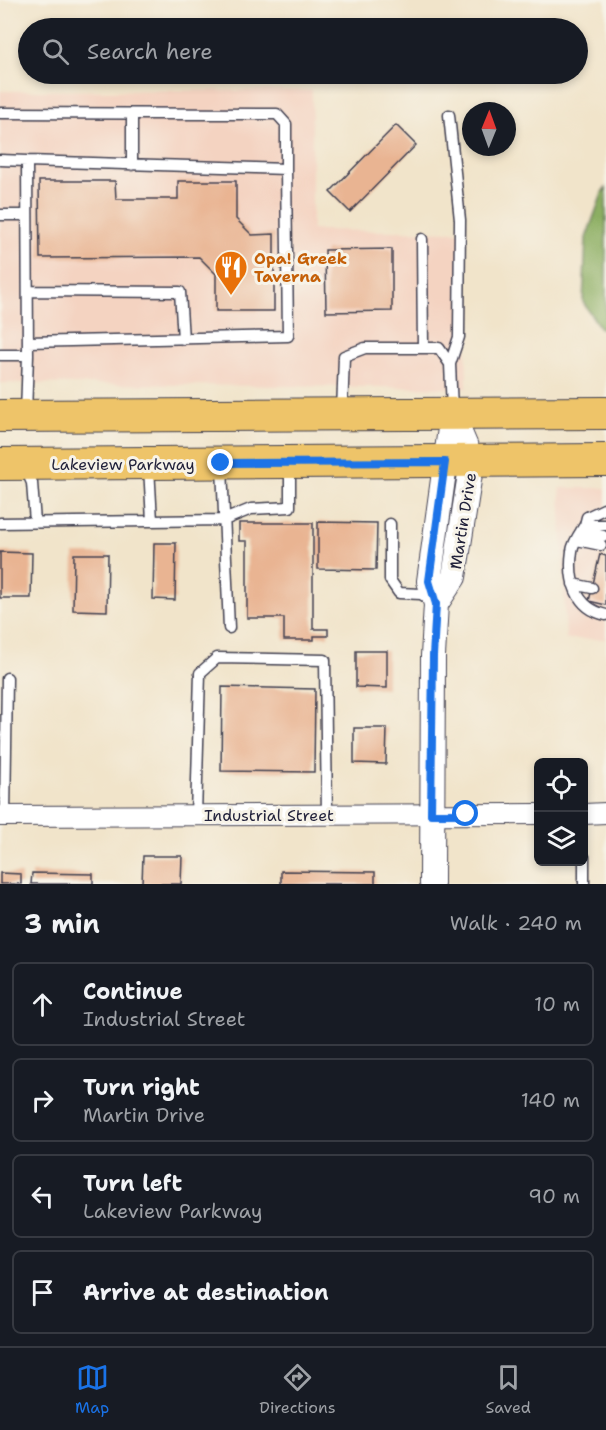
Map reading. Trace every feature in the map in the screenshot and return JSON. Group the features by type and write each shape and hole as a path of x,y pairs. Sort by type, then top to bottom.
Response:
{"main road":[{"path":"12,464 13,416 606,413"},
{"name":"Lakeview Parkway","path":"12,464 606,460"}],"street":[{"name":"Martin Drive","path":"436,604 454,577 459,462 452,414"},
{"path":"432,884 433,656 436,604"},
{"path":"588,814 606,813"},
{"name":"Industrial Street","path":"3,816 534,814"}],"lane":[{"path":"0,113 277,114 286,124 288,336 28,342"},
{"path":"132,114 132,165"},
{"path":"449,115 460,220 459,337 450,364 452,414"},
{"path":"0,160 286,169"},
{"path":"13,416 28,355 27,161"},
{"path":"0,215 27,215"},
{"path":"422,239 423,348"},
{"path":"28,291 180,292 183,339"},
{"path":"342,414 344,356 364,348 439,348 450,364"},
{"path":"0,355 28,355"},
{"path":"0,523 224,520 251,509 290,507 290,462"},
{"path":"148,463 152,521"},
{"path":"221,463 229,628"},
{"path":"12,464 32,483 35,522"},
{"path":"606,508 587,517 572,549 573,584 581,603 606,615"},
{"path":"390,524 390,580 399,593 421,594 436,604"},
{"path":"581,532 603,535"},
{"path":"581,532 603,535"},
{"path":"573,584 592,588"},
{"path":"196,816 200,673 217,658 326,660 327,815"},
{"path":"3,816 7,678"},
{"path":"584,866 584,884"}],"shaded area":[{"path":"312,90 312,230 465,232 467,388 0,383 0,91"},
{"path":"560,488 606,488 606,639 566,639"}],"green space":[{"path":"606,188 606,331 600,328 583,302 586,238"}],"building":[{"path":"396,125 416,145 350,212 330,192"},
{"path":"39,181 115,181 116,199 178,199 178,181 236,181 236,219 252,235 274,234 274,311 216,311 216,274 199,257 40,258"},
{"path":"392,249 392,311 326,312 325,250"},
{"path":"318,522 377,523 376,570 318,569"},
{"path":"239,523 313,523 313,629 328,629 328,636 314,636 314,640 284,640 284,618 247,618 247,541 239,541"},
{"path":"154,543 176,543 175,600 153,599"},
{"path":"0,552 32,553 31,598 0,598"},
{"path":"74,554 108,554 107,611 73,610"},
{"path":"600,554 606,556 606,605 589,601"},
{"path":"356,651 387,651 387,688 356,687"},
{"path":"222,687 315,689 314,772 221,771"},
{"path":"354,728 387,728 386,764 354,763"},
{"path":"143,856 182,856 181,884 142,884"},
{"path":"281,871 375,872 375,884 281,884"},
{"path":"0,873 21,874 21,884 0,884"},
{"path":"32,873 93,874 93,884 31,884"}],"place":[{"name":"Opa! Greek Taverna","path":"231,296"}],"route":[{"path":"221,463 445,462 429,581 436,604 431,814 466,814"}]}
